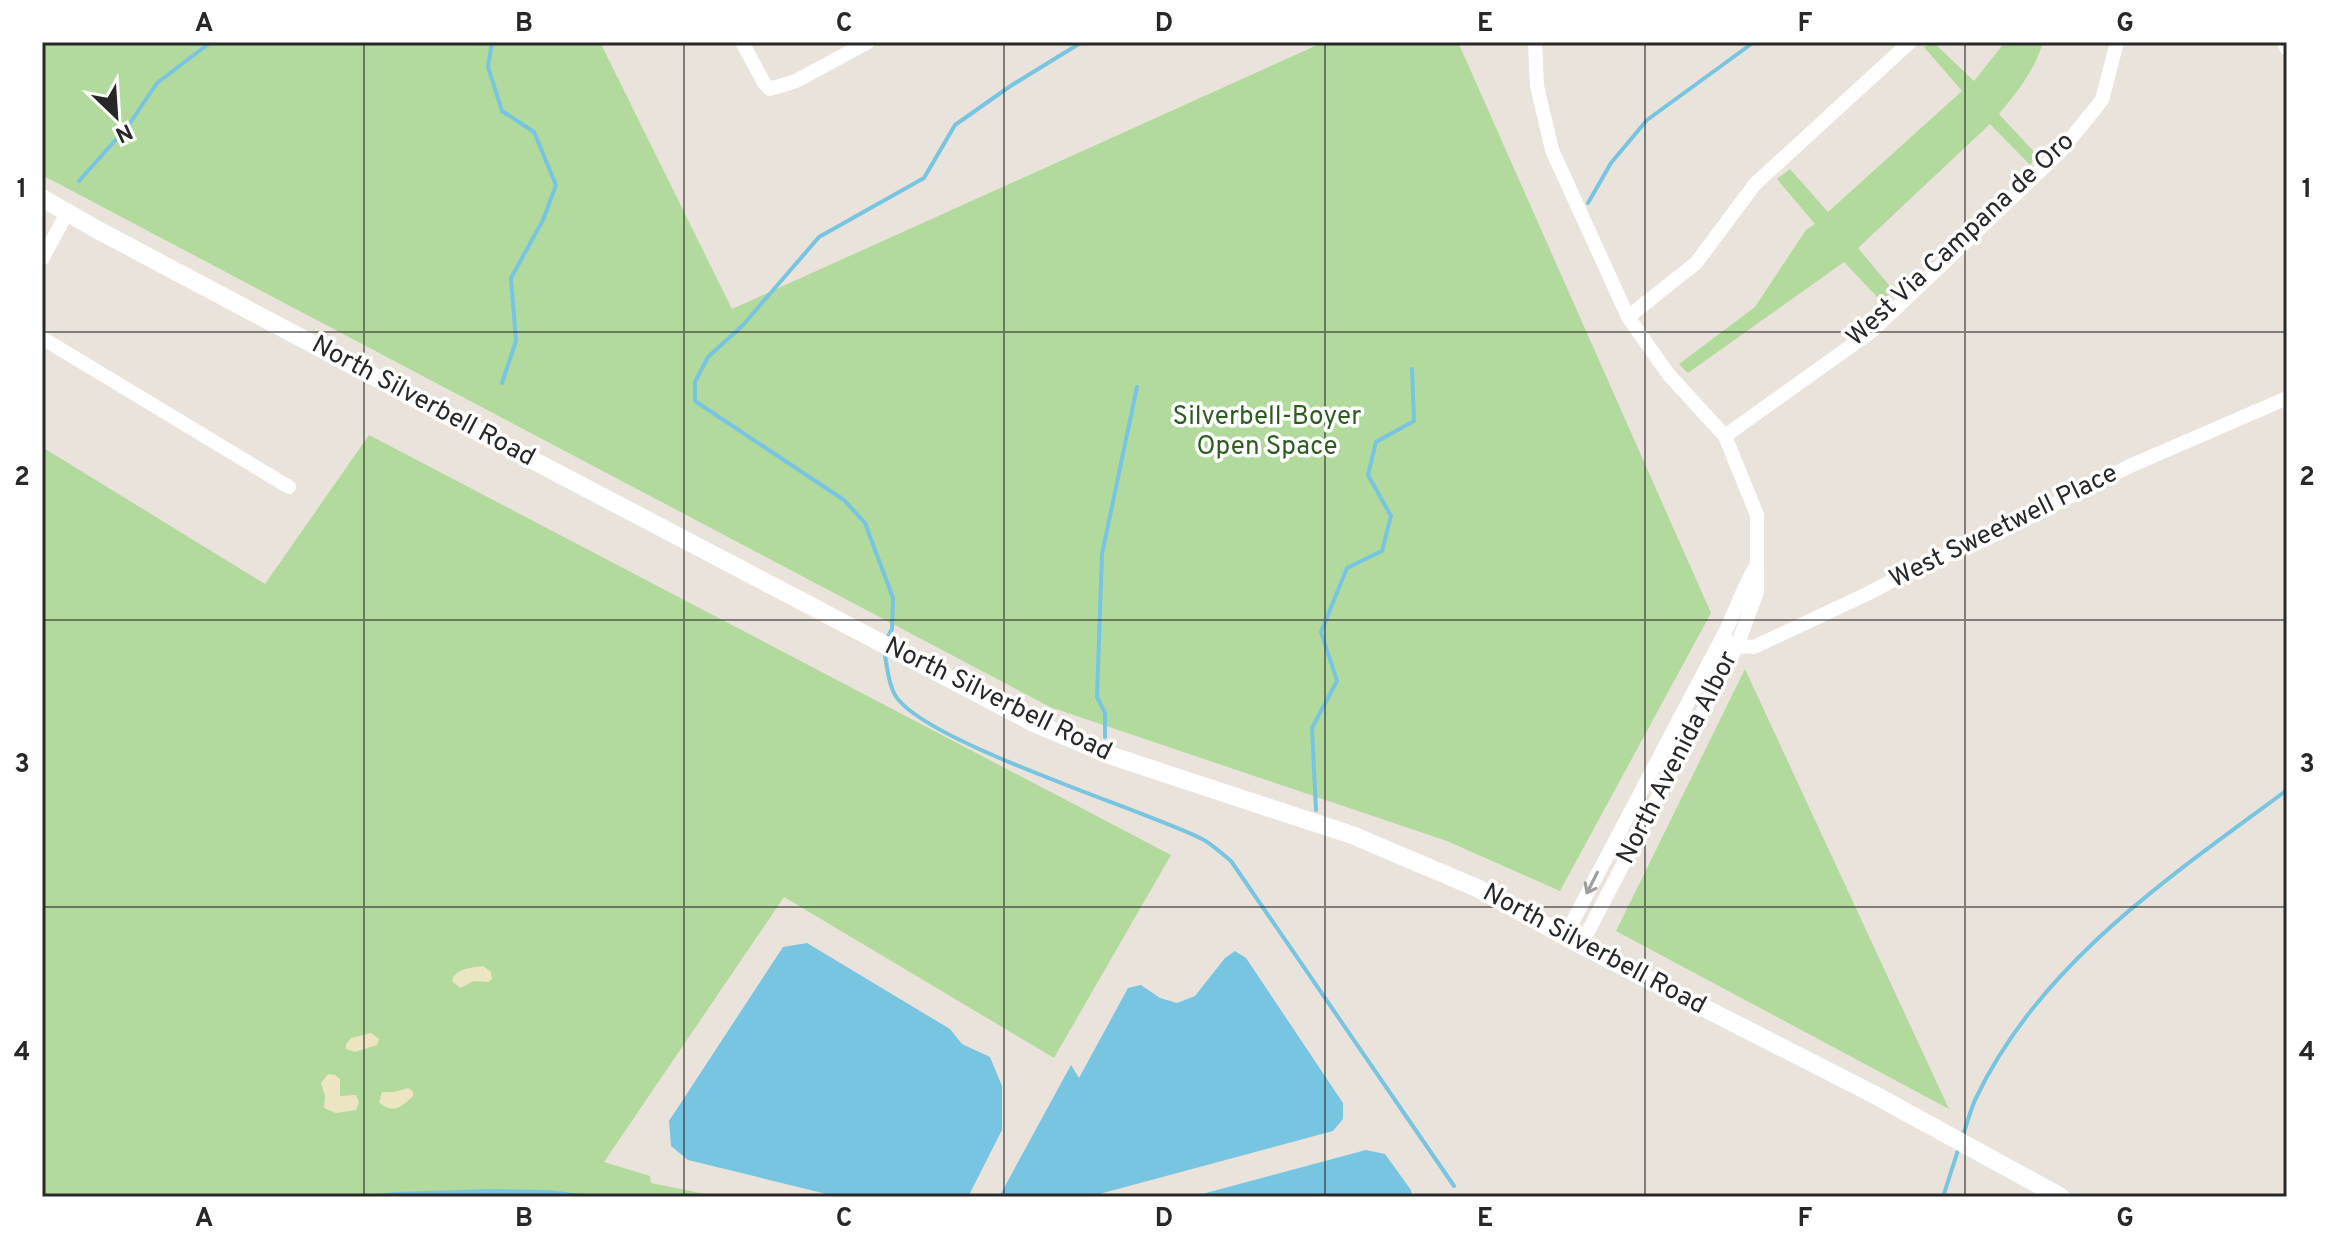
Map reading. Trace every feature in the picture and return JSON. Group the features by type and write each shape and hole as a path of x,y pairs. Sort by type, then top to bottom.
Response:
{"main road":[{"name":"North Silverbell Road","path":"42,198 1036,724 1112,756 1352,835 1477,888 1875,1095 2061,1197"}],"street":[{"path":"742,42 770,89 796,81 868,42"},
{"name":"North Avenida Albor","path":"1535,42 1537,86 1552,150 1628,317 1669,375 1725,436 1757,515 1757,592 1737,646 1573,940"},
{"path":"1628,317 1696,263 1755,184 1910,42"},
{"name":"West Via Campana de Oro","path":"1725,436 1872,331 2059,153 2102,100 2117,42"},
{"path":"2284,42 2287,49"},
{"path":"42,259 67,213"},
{"path":"42,338 289,487"},
{"name":"West Sweetwell Place","path":"1737,646 1754,647 1922,565 1986,539 2130,466 2287,398"},
{"name":"North Avenida Albor","path":"1573,940 1683,712 1737,610 1744,586 1757,565"},
{"path":"1722,638 1737,646"},
{"path":"1683,712 1698,720"}],"green space":[{"name":"Silverbell-Boyer Open Space","path":"42,42 600,42 732,309 1324,42 1458,42 1711,613 1560,891 1447,841 1050,707 42,175"},
{"path":"1933,42 1974,81 2005,42 2043,42 2019,89 1999,114 2038,156 2030,165 1990,124 1858,248 1894,291 1881,301 1844,262 1688,373 1679,364 1755,307 1806,230 1815,224 1777,179 1790,169 1828,212 1962,91 1924,47"},
{"path":"369,435 1171,855 1054,1058 784,897 604,1162 650,1176 651,1183 720,1197 42,1197 42,447 265,584"},
{"path":"1745,669 1949,1109 1616,931"}],"sand":[{"path":"483,966 491,972 492,979 488,982 474,981 460,988 452,981 460,971"},
{"path":"371,1033 379,1039 377,1045 355,1052 346,1049 351,1038"},
{"path":"328,1074 340,1079 340,1096 356,1095 359,1102 356,1110 336,1113 324,1108 325,1096 321,1083"},
{"path":"408,1088 413,1091 413,1096 401,1106 393,1109 379,1102 382,1092"}],"water":[{"path":"807,943 950,1029 962,1044 990,1057 1002,1086 1002,1130 968,1197 839,1197 688,1160 671,1146 669,1121 783,947"},
{"path":"1235,951 1246,958 1343,1103 1343,1119 1333,1131 1088,1197 999,1197 1071,1065 1079,1078 1128,988 1141,985 1160,998 1177,1003 1195,996 1225,958"},
{"path":"1366,1150 1385,1154 1411,1190 1412,1197 1191,1197"},
{"path":"549,1190 607,1197 351,1197 396,1192"}],"waterway":[{"path":"79,181 128,126 157,83 211,42"},
{"path":"492,42 488,67 502,111 534,132 556,185 543,220 511,278 516,341 502,383"},
{"path":"886,640 892,629 893,598 865,523 844,500 695,401 695,382 708,357 743,325 819,237 924,178 955,125 1082,42"},
{"path":"1588,203 1611,163 1647,120 1754,42"},
{"path":"1316,810 1312,728 1337,681 1321,632 1347,568 1382,551 1391,516 1368,475 1376,442 1414,421 1412,369"},
{"path":"1105,737 1105,713 1097,697 1102,554 1137,387"},
{"path":"884,651 894,693 911,712 943,732 1035,773 1173,826 1202,839 1231,861 1454,1186"},
{"path":"1962,1138 1976,1098 2003,1049 2072,964 2154,890 2287,790"},
{"path":"1943,1197 1959,1147"}]}
